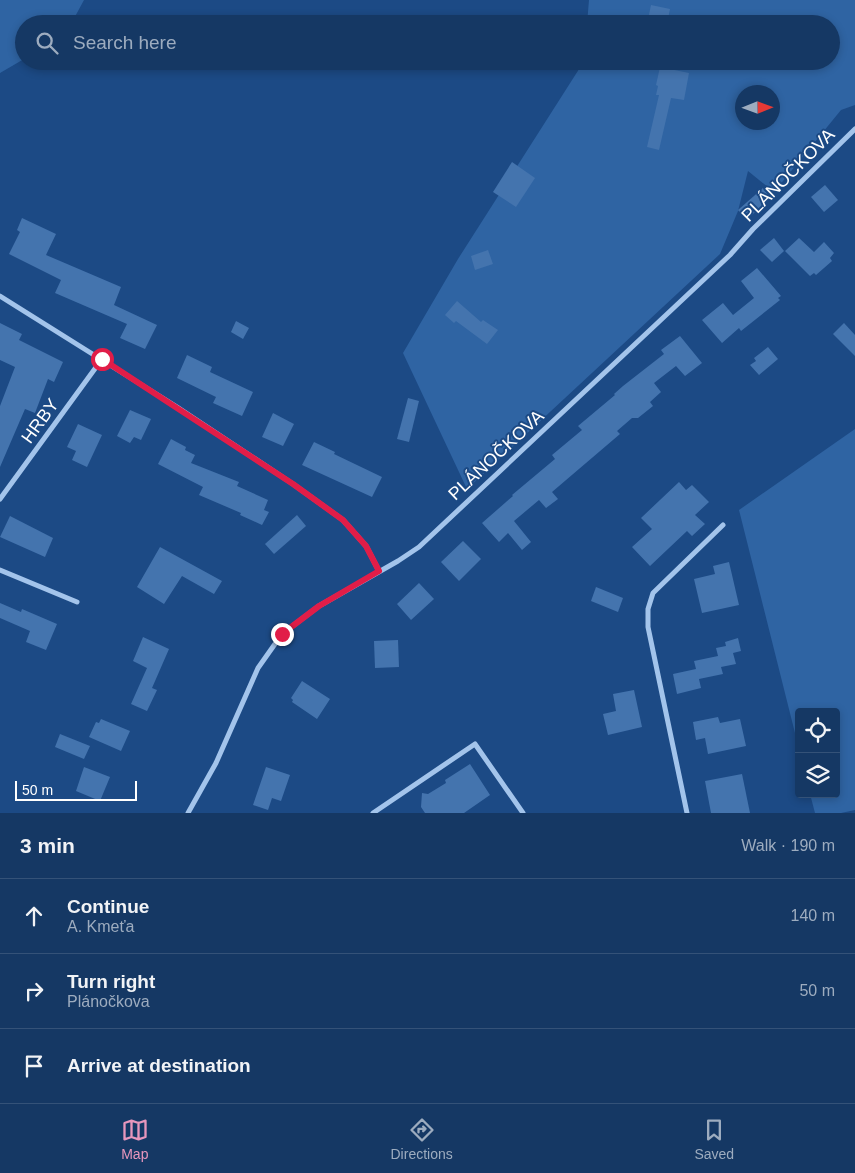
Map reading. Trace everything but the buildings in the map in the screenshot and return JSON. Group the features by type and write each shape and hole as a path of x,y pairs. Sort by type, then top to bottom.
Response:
{"street":[{"name":"PLÁNOČKOVA","path":"188,813 216,763 258,668 282,634 319,606 398,562 419,548 730,255 855,129"},
{"path":"0,296 102,359 268,468 343,520 366,546 379,571"},
{"name":"HRBY","path":"0,499 102,359"},
{"path":"687,813 648,627 648,609 653,593 723,525"},
{"path":"0,570 77,602"},
{"path":"373,813 475,744 523,813"}],"shaded area":[{"path":"0,0 84,0 76,15 15,15 15,64 0,73"},
{"path":"589,0 855,0 855,105 841,110 774,192 748,171 738,211 720,254 467,489 403,353 458,259 578,70 840,70 840,15 588,15"},
{"path":"855,429 855,810 841,813 815,813 811,798 840,798 840,708 795,708 795,733 739,510"}],"route":[{"path":"102,359 293,484 343,520 366,546 379,571 319,606 282,634"}]}
